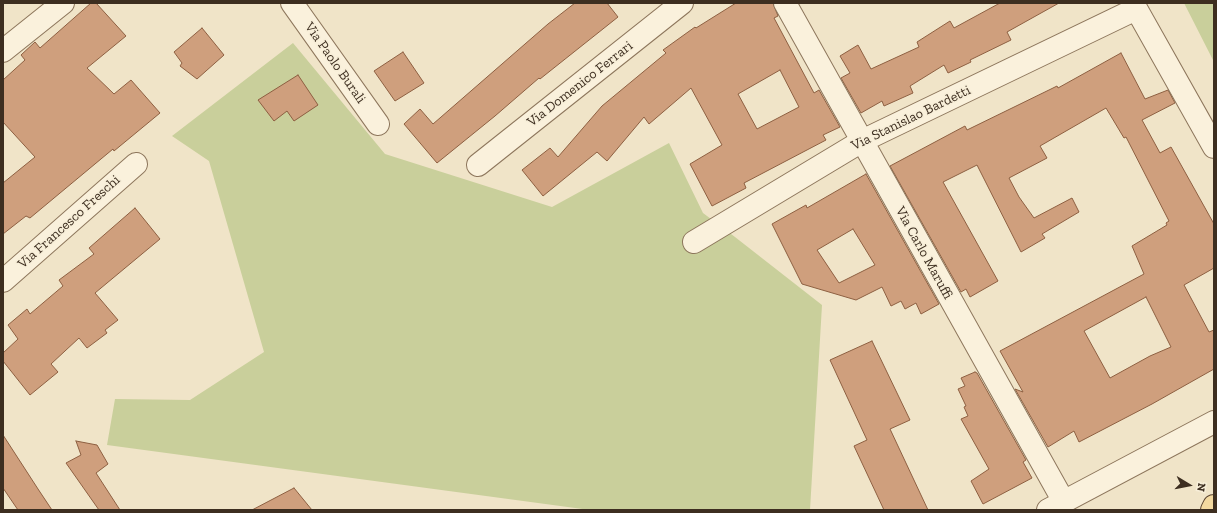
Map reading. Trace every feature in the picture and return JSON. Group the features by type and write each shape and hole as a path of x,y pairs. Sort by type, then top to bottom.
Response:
{"main road":[{"path":"1212,510 1214,506"}],"street":[{"path":"3,51 63,3"},
{"name":"Via Paolo Burali","path":"292,3 378,124"},
{"name":"Via Domenico Ferrari","path":"478,165 682,3"},
{"name":"Via Carlo Maruffi","path":"785,3 862,141 1056,506"},
{"path":"1135,6 1214,147"},
{"name":"Via Stanislao Bardetti","path":"694,242 862,141 1135,6"},
{"name":"Via Francesco Freschi","path":"3,281 136,164"},
{"path":"1056,506 1214,422"}],"green space":[{"path":"1184,3 1214,3 1214,62"},
{"path":"293,43 385,154 552,207 669,143 703,213 822,305 810,510 590,510 107,445 115,399 190,400 264,352 209,161 172,136"}],"building":[{"path":"91,3 96,3 126,36 87,68 114,94 131,80 160,113 114,151 113,149 30,218 26,216 3,234 3,183 35,157 3,122 3,80 25,60 21,55 35,42 40,48"},
{"path":"575,3 607,3 618,17 540,79 539,78 437,163 404,124 420,109 433,124 548,24"},
{"path":"736,3 773,3 778,16 774,18 814,93 819,90 840,127 823,135 826,140 744,183 746,188 712,206 690,164 722,145 691,88 649,124 644,117 607,161 597,152 543,196 522,170 550,148 558,157 602,106 666,53 663,50 695,27 696,28","holes":["780,70 799,107 757,129 738,94"]},
{"path":"1000,3 1059,3 1007,32 1011,40 970,60 971,62 948,73 944,65 910,86 913,93 884,106 882,101 861,113 841,78 850,73 840,56 858,45 871,69 919,47 917,42 950,21 954,28"},
{"path":"202,28 224,55 197,79 180,66 182,63 174,52"},
{"path":"403,52 424,83 395,101 374,71"},
{"path":"1121,53 1145,99 1168,90 1175,103 1142,120 1160,153 1171,147 1214,224 1214,268 1184,285 1209,332 1214,330 1214,369 1152,404 1079,442 1074,431 1048,447 1015,389 1023,392 1000,351 1144,274 1132,246 1167,225 1166,223 1169,221 1126,137 1124,138 1106,108 1040,146 1047,158 1009,178 1019,197 1034,218 1072,198 1079,212 1042,234 1045,238 1021,252 977,165 943,182 998,281 970,297 966,289 961,292 890,166 965,126 967,130 1057,86 1058,88","holes":["1146,297 1171,347 1150,356 1110,378 1084,331"]},
{"path":"298,75 318,105 294,121 287,111 274,121 258,100"},
{"path":"866,174 939,304 921,314 916,303 905,309 901,301 891,306 882,287 856,300 802,284 772,224 806,205 807,208","holes":["853,229 875,265 839,283 817,250"]},
{"path":"135,208 160,239 95,293 118,320 105,330 107,333 87,348 79,338 51,364 58,372 30,395 3,361 3,353 18,339 8,325 27,309 30,314 63,286 59,280 94,254 89,248"},
{"path":"872,341 910,420 890,429 928,510 884,510 854,446 867,440 830,360"},
{"path":"975,372 977,373 1026,460 1023,462 1032,478 983,504 971,481 989,469 961,419 968,416 964,407 966,406 958,389 965,386 961,378"},
{"path":"3,435 52,510 18,510 3,488"},
{"path":"76,441 97,445 108,464 96,473 120,510 99,510 66,463 81,455"},
{"path":"294,488 312,510 252,510"}]}
